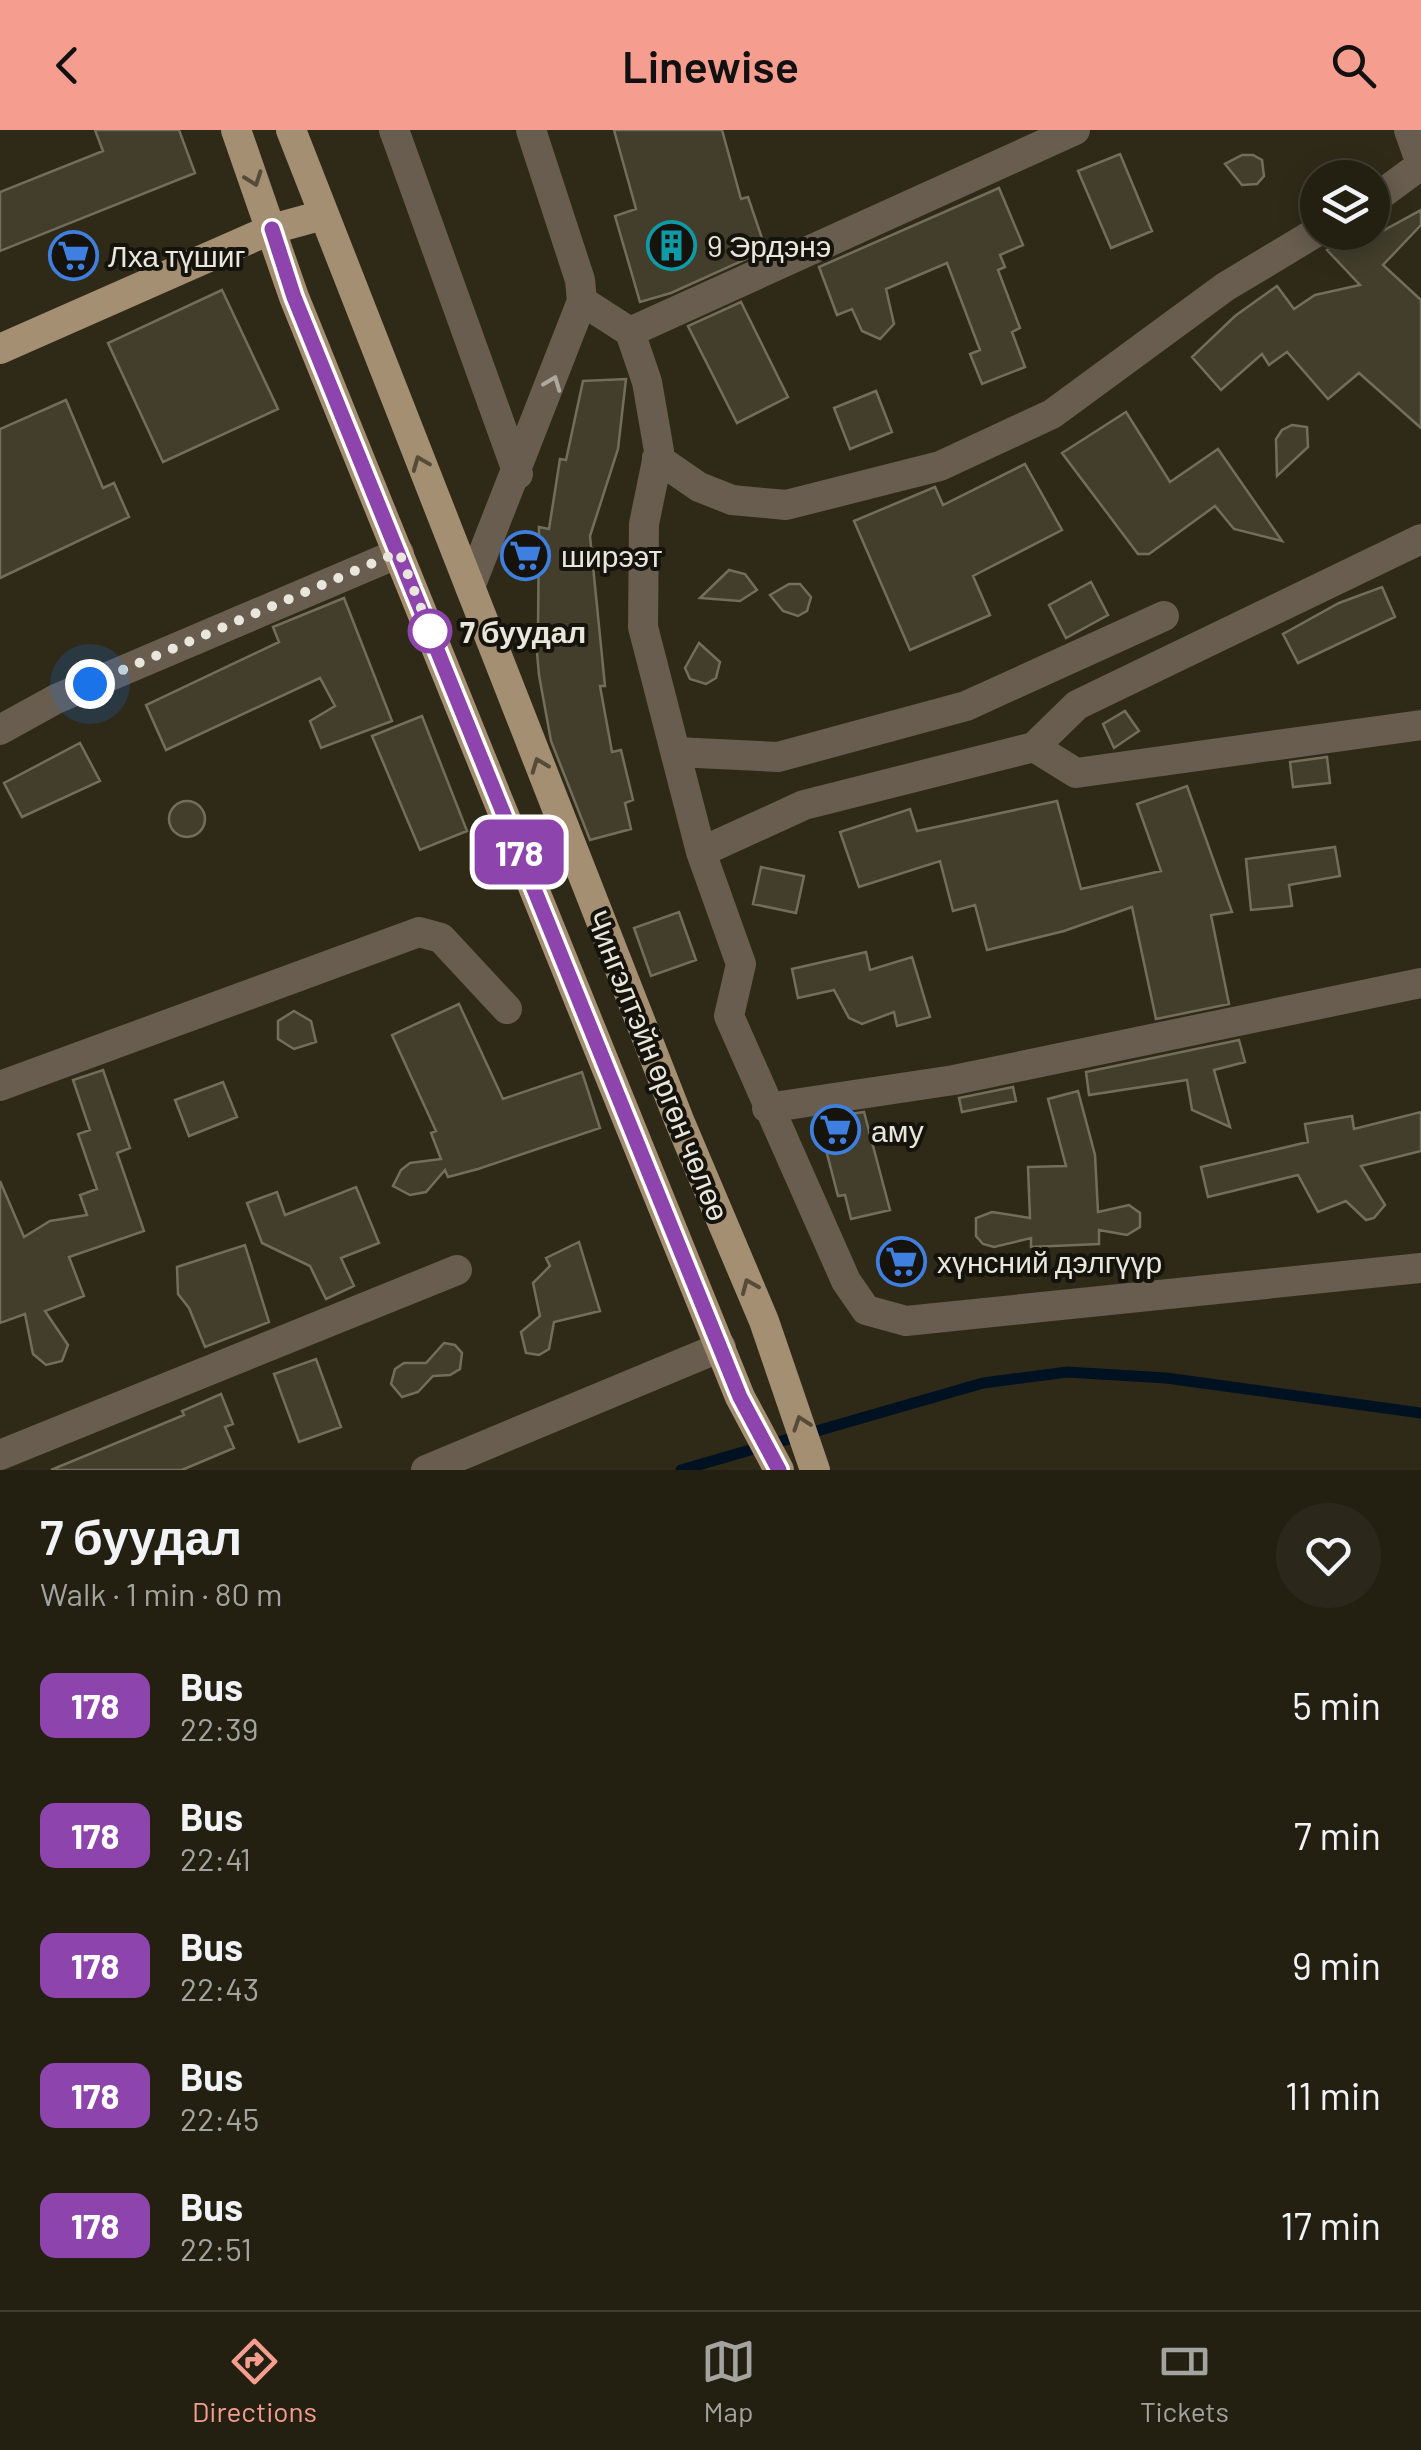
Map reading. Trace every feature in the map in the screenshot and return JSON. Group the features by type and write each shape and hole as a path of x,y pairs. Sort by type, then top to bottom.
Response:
{"main road":[{"name":"Чингэлтэйн өргөн чөлөө","path":"236,130 294,297 740,1397 779,1470"},
{"name":"Чингэлтэйн өргөн чөлөө","path":"291,130 679,1120 785,1376 815,1470"},
{"path":"0,349 272,229 323,215"}],"street":[{"path":"394,130 518,474"},
{"path":"470,588 518,474 582,301 580,280 531,130"},
{"path":"630,332 1075,130"},
{"path":"1390,187 1421,164 1409,130"},
{"path":"657,458 699,486 732,500 786,505 940,466 1052,414 1225,287 1300,243"},
{"path":"582,301 630,332 647,382 657,458 644,524 643,627 701,852 741,964 729,1016 846,1281 866,1310 906,1321 1421,1268"},
{"path":"701,852 804,805 1034,748 1077,705 1421,539"},
{"path":"0,730 56,698 399,552"},
{"path":"676,752 778,757 966,706 1164,616"},
{"path":"1034,748 1076,773 1421,726"},
{"path":"0,1086 419,932 441,938 507,1009"},
{"path":"767,1108 954,1080 1421,984"},
{"path":"0,1455 457,1270"},
{"path":"426,1470 721,1347"}],"building":[{"path":"95,130 179,130 195,173 0,251 0,192 103,151"},
{"path":"614,130 722,130 741,199 748,197 766,250 671,293 640,302 615,216 636,209"},
{"path":"1120,154 1152,231 1111,248 1078,171"},
{"path":"1242,155 1262,160 1264,176 1257,184 1242,185 1225,164"},
{"path":"999,188 1023,245 1000,255 1005,267 998,270 1020,328 1012,332 1025,367 982,384 970,354 980,350 947,263 886,289 894,324 880,339 862,331 852,309 837,315 819,267"},
{"path":"1421,210 1421,225 1383,265 1421,300 1421,428 1359,373 1328,399 1287,352 1269,365 1262,354 1221,390 1192,357 1235,316 1277,286 1294,309 1315,295 1360,285 1327,250 1390,250 1390,227"},
{"path":"222,290 278,409 163,462 108,343"},
{"path":"741,302 788,397 737,423 688,326"},
{"path":"626,379 618,449 590,536 605,686 600,686 612,752 621,750 633,800 625,803 631,829 590,840 551,741 539,675 535,630 539,527 549,529 560,459 566,460 583,381"},
{"path":"876,391 892,432 850,449 834,408"},
{"path":"66,400 103,488 114,483 129,517 0,578 0,429"},
{"path":"1126,412 1170,482 1218,449 1282,541 1234,529 1215,506 1149,554 1138,554 1062,453"},
{"path":"1292,425 1307,427 1308,447 1277,476 1276,439"},
{"path":"1025,464 1062,530 973,576 990,615 910,650 854,521 935,487 943,505"},
{"path":"729,570 745,574 757,590 740,601 700,598"},
{"path":"1091,582 1108,615 1066,638 1049,605"},
{"path":"789,584 800,584 811,597 807,611 798,616 783,611 770,595"},
{"path":"1382,587 1395,617 1298,663 1283,634 1339,603"},
{"path":"344,598 392,721 321,748 310,721 335,706 320,678 166,750 146,705 279,642 273,627"},
{"path":"699,643 720,662 716,678 706,684 690,679 685,668"},
{"path":"1125,711 1139,731 1114,748 1103,724"},
{"path":"422,716 467,831 420,850 372,736"},
{"path":"80,743 100,781 22,817 4,783"},
{"path":"1327,757 1330,783 1293,787 1290,762"},
{"path":"1187,786 1232,912 1211,915 1229,1004 1156,1019 1132,907 1064,931 987,950 975,905 953,911 940,861 859,887 840,832 910,809 917,831 1057,801 1081,889 1161,871 1137,804"},
{"path":"187,801 200,806 205,819 200,832 187,837 174,832 169,819 174,806"},
{"path":"1335,847 1340,876 1289,885 1292,906 1251,910 1246,859"},
{"path":"761,867 804,876 796,913 753,904"},
{"path":"679,912 696,960 651,976 634,928"},
{"path":"866,952 870,970 912,957 930,1017 897,1026 894,1012 862,1024 849,1018 834,990 798,998 792,969"},
{"path":"459,1004 503,1099 582,1072 600,1128 478,1169 448,1177 445,1170 426,1192 410,1195 393,1186 401,1170 410,1163 441,1159 431,1133 436,1131 392,1035"},
{"path":"294,1011 311,1021 316,1042 294,1049 278,1039 278,1021"},
{"path":"1239,1040 1245,1062 1214,1070 1230,1127 1192,1110 1187,1080 1089,1095 1086,1072"},
{"path":"103,1070 130,1148 117,1153 144,1231 69,1257 84,1296 45,1311 68,1345 62,1361 46,1365 33,1354 25,1314 0,1323 0,1181 24,1237 50,1221 87,1215 80,1195 97,1189 78,1134 90,1130 73,1080"},
{"path":"223,1082 237,1117 189,1136 175,1100"},
{"path":"1013,1087 1016,1101 962,1112 959,1098"},
{"path":"1078,1091 1095,1155 1098,1212 1129,1205 1140,1213 1140,1227 1127,1235 1099,1230 1099,1244 1031,1247 1031,1238 994,1247 983,1244 976,1236 976,1218 992,1212 1030,1218 1028,1167 1066,1166 1048,1099"},
{"path":"864,1112 890,1210 851,1219 845,1195 838,1196 818,1119"},
{"path":"1421,1112 1421,1151 1361,1166 1385,1205 1374,1218 1366,1220 1346,1201 1318,1212 1298,1175 1208,1197 1201,1167 1308,1142 1305,1124 1352,1116 1354,1129"},
{"path":"356,1187 379,1243 341,1258 354,1286 326,1299 310,1266 262,1243 247,1203 277,1192 285,1215"},
{"path":"579,1242 600,1311 554,1322 549,1349 539,1355 526,1353 521,1332 540,1316 533,1283 550,1266 546,1258"},
{"path":"245,1245 269,1322 205,1347 189,1308 178,1294 177,1267"},
{"path":"444,1343 455,1345 462,1353 460,1369 450,1375 433,1376 418,1392 402,1397 391,1384 395,1369 404,1363 426,1363"},
{"path":"316,1359 341,1427 299,1442 274,1374"},
{"path":"221,1394 233,1424 225,1427 234,1448 182,1470 51,1470 184,1415 182,1411"}],"waterway":[{"path":"681,1470 983,1383 1067,1372 1166,1378 1421,1413"}],"bus line":[{"name":"178","path":"272,229 294,297 740,1397 779,1470"}],"place":[{"name":"9 Эрдэнэ","path":"672,245"},
{"name":"Лха түшиг","path":"73,255"},
{"name":"ширээт","path":"526,555"},
{"name":"7 буудал","path":"430,631"},
{"name":"аму","path":"836,1130"},
{"name":"хүнсний дэлгүүр","path":"902,1261"}],"route":[{"path":"90,684 399,552 430,631"}]}
